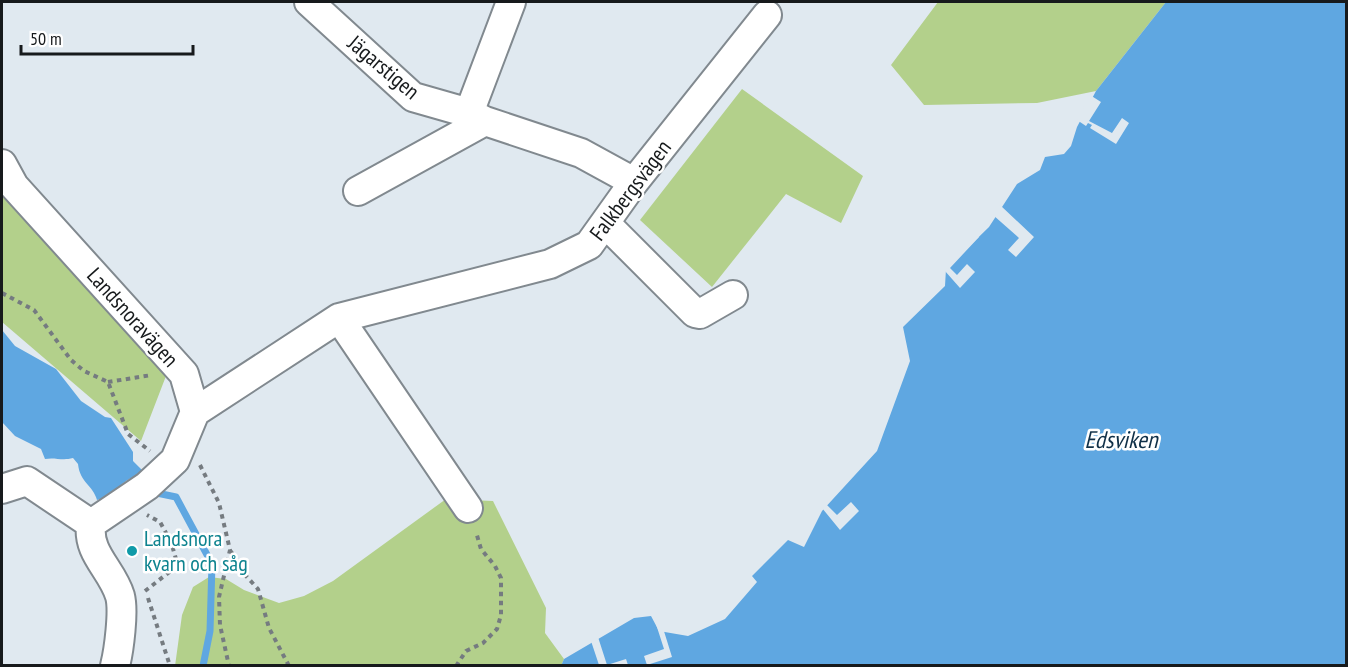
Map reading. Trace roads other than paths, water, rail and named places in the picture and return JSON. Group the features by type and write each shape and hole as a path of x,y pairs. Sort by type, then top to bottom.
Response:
{"street":[{"name":"Jägarstigen","path":"309,2 413,97 581,153 634,182"},
{"path":"358,191 477,117 511,2"},
{"name":"Falkbergsvägen","path":"195,412 339,318 550,264 589,245 634,182 767,15"},
{"name":"Landsnoravägen","path":"2,164 15,186 184,374 195,412"},
{"path":"605,223 695,313 700,314 733,295"},
{"path":"339,318 472,519"},
{"path":"115,666 132,592 88,539 91,524 147,486 179,453 195,412"},
{"path":"2,489 27,481 91,524"}],"water":[{"name":"Edsviken","path":"1166,2 1346,2 1346,665 561,666 564,659 634,618 651,616 659,631 688,636 725,619 757,582 752,576 788,540 804,547 822,511 877,451 910,361 903,327 945,286 946,269 989,227 1017,184 1040,170 1045,157 1064,154 1071,146 1077,127 1096,91"},
{"path":"2,330 15,346 56,369 81,401 105,417 111,418 133,452 133,461 144,472 128,480 106,497 97,500 81,476 78,464 73,458 45,459 41,449 15,436 2,422"}],"waterway":[{"path":"152,492 176,497 212,564 210,631 203,666"}],"place":[{"name":"Landsnora kvarn och såg","path":"132,551"}]}
